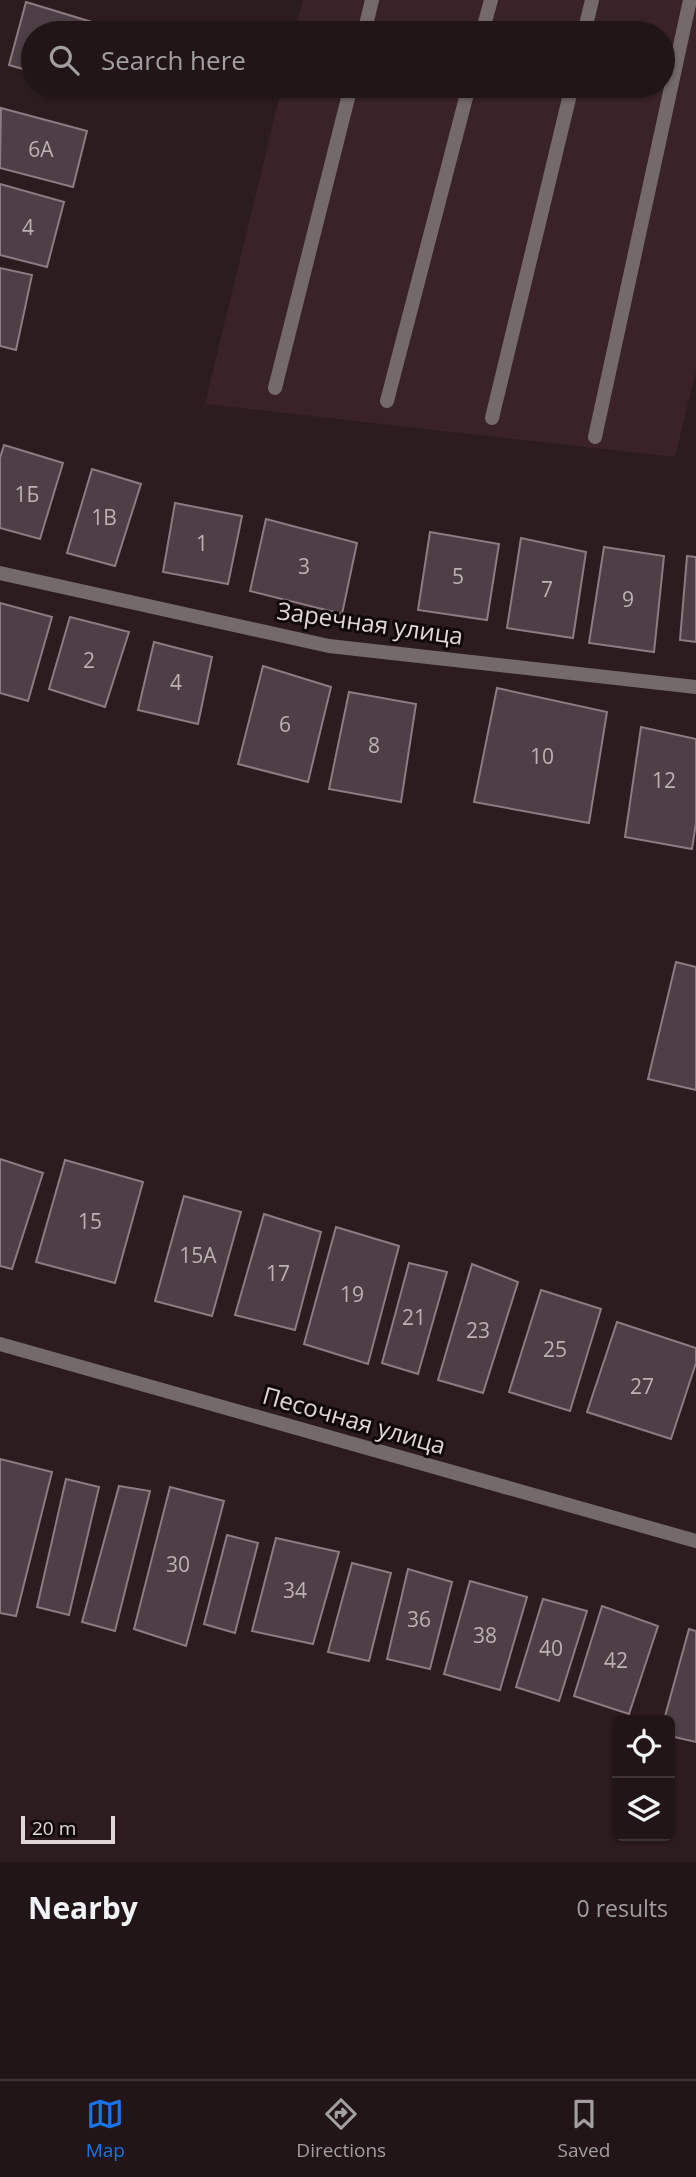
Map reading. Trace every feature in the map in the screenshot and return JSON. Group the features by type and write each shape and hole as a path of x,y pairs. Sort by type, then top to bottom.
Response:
{"street":[{"path":"367,21 372,0"},
{"path":"485,21 491,0"},
{"path":"587,21 592,0"},
{"path":"675,69 690,0"},
{"path":"275,388 348,98"},
{"path":"387,401 466,98"},
{"path":"492,418 569,98"},
{"path":"595,438 669,98"},
{"name":"Заречная улица","path":"0,573 329,646 696,687"},
{"name":"Песочная улица","path":"0,1344 696,1541"}],"shaded area":[{"path":"303,0 696,0 696,371 675,457 205,404 279,98 675,98 675,21 298,21"}],"building":[{"path":"26,2 89,21 21,21 21,68 9,65"},
{"path":"1,108 87,131 73,187 0,168"},
{"path":"0,184 64,202 47,267 0,255"},
{"path":"0,268 32,275 16,350 0,346"},
{"path":"4,445 63,463 40,539 0,528 0,458"},
{"path":"92,469 141,484 115,566 67,553"},
{"path":"175,503 242,516 228,584 163,572"},
{"path":"266,519 357,543 342,614 250,591"},
{"path":"430,532 499,544 487,620 418,610"},
{"path":"521,538 586,552 573,638 507,628"},
{"path":"604,547 664,556 654,652 589,643"},
{"path":"687,556 696,557 696,642 680,640"},
{"path":"0,603 52,617 28,701 0,693"},
{"path":"70,617 129,632 105,707 49,689"},
{"path":"154,642 212,657 198,724 138,710"},
{"path":"263,666 331,687 308,782 238,764"},
{"path":"497,688 607,712 589,823 474,802"},
{"path":"349,692 416,704 401,802 329,789"},
{"path":"641,727 696,739 696,823 692,849 625,837"},
{"path":"676,962 696,967 696,1090 648,1079"},
{"path":"0,1159 43,1173 12,1269 0,1266"},
{"path":"65,1160 143,1182 115,1283 36,1262"},
{"path":"184,1196 241,1212 212,1316 155,1301"},
{"path":"264,1214 321,1232 295,1330 235,1315"},
{"path":"336,1227 399,1246 368,1364 304,1344"},
{"path":"409,1263 447,1272 418,1374 382,1363"},
{"path":"472,1264 518,1282 483,1393 438,1380"},
{"path":"541,1290 601,1309 570,1411 509,1392"},
{"path":"617,1322 696,1348 696,1363 671,1439 587,1412"},
{"path":"0,1459 52,1472 16,1616 0,1613"},
{"path":"66,1479 99,1487 69,1615 37,1607"},
{"path":"119,1486 150,1491 115,1631 82,1622"},
{"path":"170,1487 224,1501 186,1646 134,1629"},
{"path":"227,1535 258,1543 235,1633 204,1624"},
{"path":"276,1538 339,1552 313,1644 252,1631"},
{"path":"352,1563 391,1573 369,1661 328,1652"},
{"path":"408,1569 452,1582 430,1669 387,1659"},
{"path":"470,1581 527,1597 500,1690 444,1674"},
{"path":"543,1599 587,1611 559,1701 516,1687"},
{"path":"602,1606 658,1626 629,1714 574,1696"},
{"path":"689,1629 696,1631 696,1742 675,1737 675,1715 665,1715"}]}
